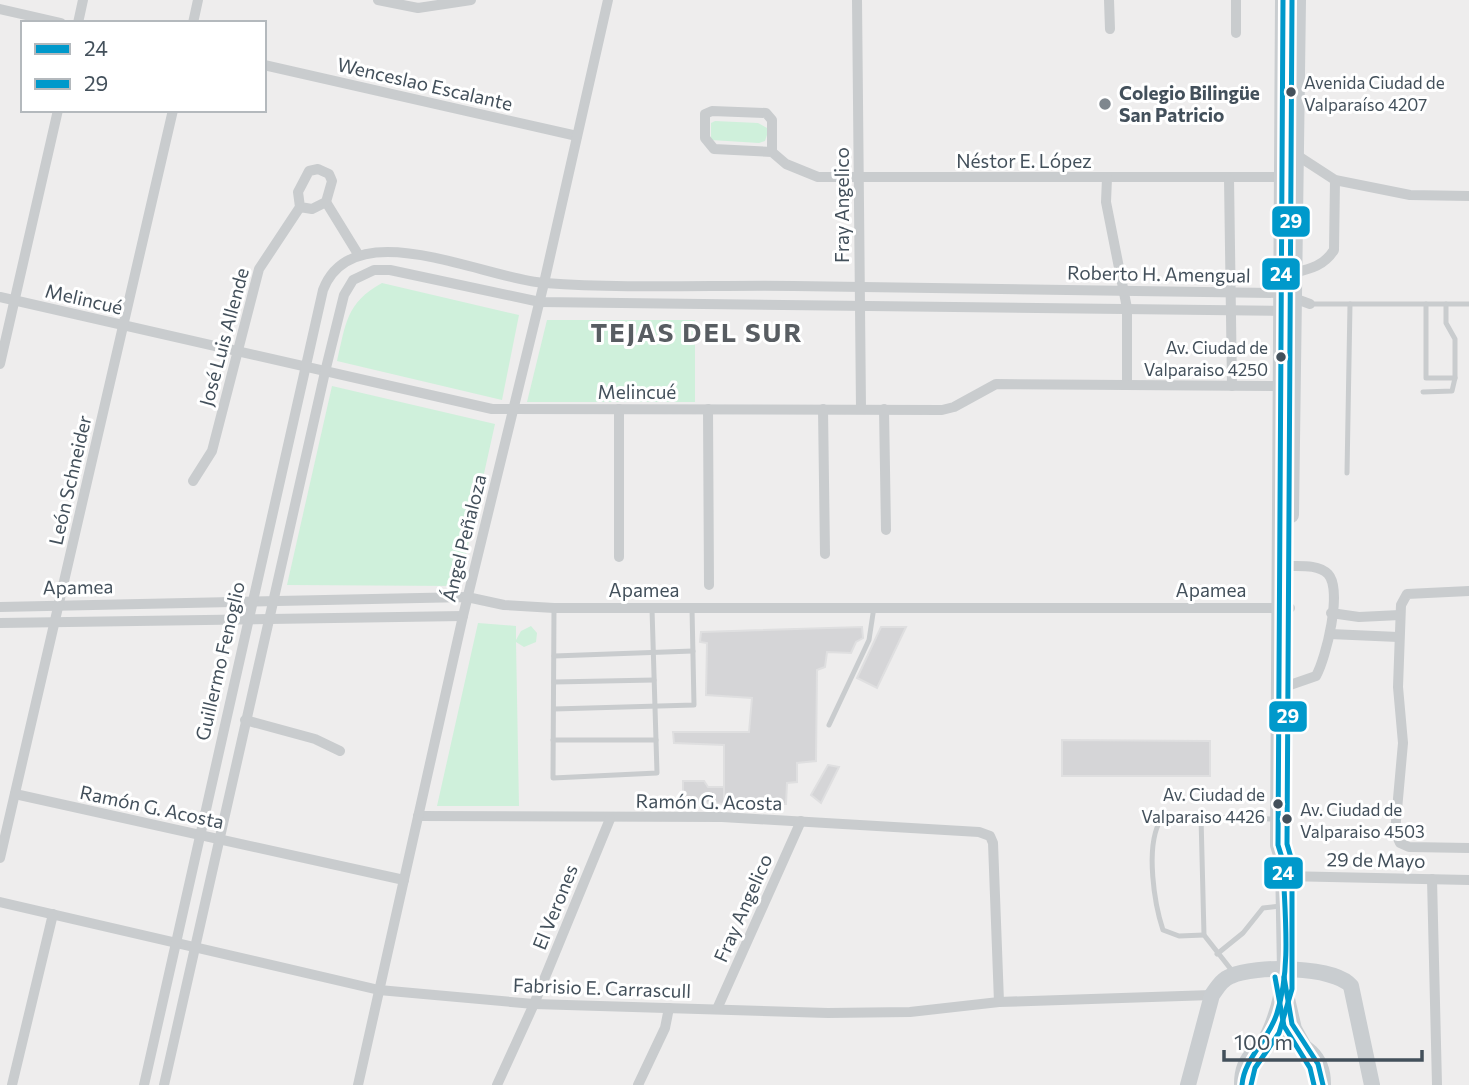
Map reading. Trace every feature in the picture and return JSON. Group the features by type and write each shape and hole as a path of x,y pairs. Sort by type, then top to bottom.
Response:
{"main road":[{"path":"1283,0 1286,302 1285,685 1289,845 1283,869"},
{"path":"1286,570 1280,386 1286,302 1293,273 1297,0"},
{"path":"1285,685 1278,819 1278,845 1283,869 1284,978 1294,1029 1304,1047 1320,1066 1329,1085"},
{"path":"1188,1085 1212,995 1221,983 1234,974 1284,978 1329,972 1346,979 1352,986 1372,1085"},
{"path":"1241,1083 1248,1060 1262,1046 1273,1025 1284,978"},
{"path":"1262,1046 1286,1041 1304,1047"},
{"path":"1320,1066 1323,1085"}],"street":[{"path":"78,21 83,0"},
{"path":"193,21 198,0"},
{"path":"378,0 418,8 471,0"},
{"name":"Ángel Peñaloza","path":"358,1085 467,597 540,302 608,0"},
{"name":"Fray Angelico","path":"857,0 862,409"},
{"path":"1109,0 1110,29"},
{"path":"1236,0 1236,33"},
{"path":"0,9 52,21"},
{"name":"Wenceslao Escalante","path":"266,65 577,136"},
{"path":"712,111 766,113 772,120 772,152 714,149 705,138 705,114 712,111"},
{"path":"0,364 58,112"},
{"name":"León Schneider","path":"0,858 173,112"},
{"name":"Néstor E. López","path":"772,152 786,164 806,174 859,178 1283,177"},
{"path":"1295,154 1335,180 1409,195 1469,196"},
{"name":"José Luis Allende","path":"193,481 212,451 259,269 300,208 301,183 309,171 318,169 329,174 332,181 326,202"},
{"path":"1107,178 1106,202 1121,291 1127,308 1127,385"},
{"path":"1229,178 1231,386"},
{"path":"1293,273 1314,268 1329,259 1334,250 1335,180"},
{"path":"300,208 313,209 326,202 355,255"},
{"name":"Roberto H. Amengual","path":"355,255 395,251 544,283 1231,293 1310,304"},
{"name":"Guillermo Fenoglio","path":"144,1085 251,601 328,276 355,255"},
{"name":"Roberto H. Amengual","path":"363,274 390,270 540,302 1231,310 1286,302"},
{"name":"Guillermo Fenoglio","path":"164,1085 324,372 344,295 352,281 363,274"},
{"name":"Melincué","path":"0,297 475,407 514,411 954,407 996,384 1280,386"},
{"path":"619,409 619,557"},
{"path":"708,409 709,585"},
{"path":"823,409 825,554"},
{"path":"884,409 886,530"},
{"path":"1285,685 1316,676 1330,634 1333,585 1328,574 1311,566 1286,570"},
{"path":"1469,591 1408,594 1401,605 1398,687 1403,743 1395,832 1400,843 1409,847 1469,848"},
{"name":"Apamea","path":"0,607 467,597 504,606 554,608 1285,608"},
{"path":"1331,613 1359,617 1400,615"},
{"name":"Apamea","path":"0,623 463,616"},
{"path":"1330,634 1398,637"},
{"path":"245,720 315,738 340,751"},
{"name":"Ramón G. Acosta","path":"15,794 404,880"},
{"name":"Ramón G. Acosta","path":"418,816 610,819 722,817 979,832 990,836 993,843 999,1002"},
{"name":"El Verones","path":"497,1085 534,1004 610,819"},
{"name":"Fray Angelico","path":"717,1009 801,821"},
{"name":"29 de Mayo","path":"1283,869 1469,880"},
{"path":"1432,879 1437,1085"},
{"name":"Fabrisio E. Carrascull","path":"0,902 379,990 534,1004 828,1013 910,1012 999,1002 1212,995"},
{"path":"12,1085 53,914"},
{"path":"638,1085 664,1028 669,1008"}],"lane":[{"path":"1310,304 1469,304"},
{"path":"1347,473 1350,304"},
{"path":"1426,304 1426,379 1455,378"},
{"path":"1423,392 1452,391 1455,378 1455,339 1446,323 1446,304"},
{"path":"829,725 869,640 874,607"},
{"path":"554,608 553,778 657,773 652,608"},
{"path":"554,709 694,705 692,608"},
{"path":"554,656 693,651"},
{"path":"554,682 654,680"},
{"path":"553,740 656,740"},
{"path":"1204,935 1179,936 1163,930 1155,907 1155,830 1159,822 1201,817 1278,819"},
{"path":"1201,817 1204,935 1234,974"},
{"path":"1217,954 1243,933 1264,908 1283,906"}],"green space":[{"path":"711,123 758,123 769,129 765,141 759,143 711,140"},
{"path":"382,283 519,315 502,400 337,361 349,315 354,306"},
{"path":"547,320 695,320 695,402 527,402"},
{"path":"332,386 495,424 459,586 287,585"},
{"path":"478,623 516,626 516,640 521,631 531,626 537,633 536,642 524,647 516,642 519,806 437,806"}],"building":[{"path":"862,627 863,638 856,642 851,653 827,652 825,667 817,670 816,761 797,763 797,782 787,783 786,804 724,804 724,745 674,743 673,732 749,732 752,698 706,695 707,643 700,642 701,632"},
{"path":"881,627 906,627 877,688 857,678"},
{"path":"1062,740 1210,741 1210,776 1062,776"},
{"path":"828,765 839,767 821,803 811,795"},
{"path":"683,781 704,781 708,787 724,787 724,804 683,801"}],"transit line":[{"name":"24","path":"1242,1085 1247,1066 1277,1013 1286,957 1283,861 1278,845 1283,0"},
{"name":"29","path":"1251,1085 1255,1068 1279,1033 1292,989 1292,861 1287,844 1292,0"},
{"name":"29","path":"1275,977 1284,1026 1310,1068 1314,1085"},
{"name":"24","path":"1284,977 1292,1024 1318,1064 1323,1085"}],"place":[{"name":"Avenida Ciudad de Valparaíso 4207","path":"1291,92"},
{"name":"Colegio Bilingüe San Patricio","path":"1105,104"},
{"name":"Av. Ciudad de Valparaiso 4250","path":"1281,357"},
{"name":"Av. Ciudad de Valparaiso 4426","path":"1278,804"},
{"name":"Av. Ciudad de Valparaiso 4503","path":"1287,819"}],"district":[{"name":"TEJAS DEL SUR","path":"697,333"}]}
